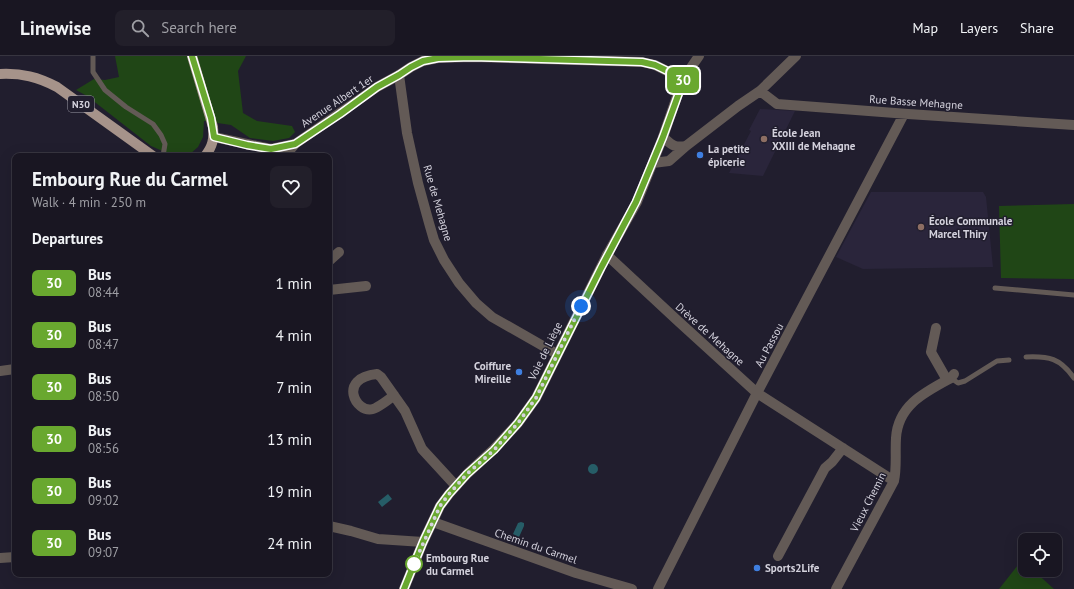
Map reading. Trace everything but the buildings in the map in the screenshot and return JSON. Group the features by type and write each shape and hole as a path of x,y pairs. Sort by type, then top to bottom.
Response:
{"main road":[{"path":"192,56 211,118 214,137 208,153"},
{"name":"N30","path":"0,74 20,74 31,76 57,87 149,153"}],"street":[{"name":"Voie de Liège","path":"404,589 423,542 440,506 467,474 494,450 518,423 536,398 607,255 636,202 663,137 684,79 700,56"},
{"path":"653,162 669,160 738,106 760,91 796,56"},
{"name":"Avenue Albert 1er","path":"214,137 271,149 295,144 377,87 423,61 438,58 472,57 642,62 655,65 684,79"},
{"name":"Rue de Mehagne","path":"399,75 407,133 418,183 434,240 444,260 459,283 476,303 492,317 557,354"},
{"name":"Rue Basse Mehagne","path":"760,91 777,104 1074,125"},
{"name":"Au Passou","path":"658,589 757,393 904,114"},
{"path":"663,137 668,144 678,147 686,146"},
{"path":"288,153 295,144"},
{"path":"332,258 339,252"},
{"name":"Drève de Mehagne","path":"607,255 757,393 894,481"},
{"path":"332,290 366,286"},
{"path":"936,328 931,352 950,377"},
{"path":"0,371 12,369"},
{"name":"Vieux Chemin","path":"836,589 894,481 896,471 897,428 900,418 908,407 923,394 950,377"},
{"path":"394,396 405,411 422,449 456,486"},
{"path":"778,556 825,468 832,462 842,448"},
{"name":"Chemin du Carmel","path":"433,522 576,573 632,589"},
{"path":"332,527 378,539 423,542"},
{"path":"0,558 12,557"}],"lane":[{"path":"93,56 93,72 105,90 126,107 153,124 161,135 165,144 164,153"},
{"path":"995,288 1074,295"},
{"path":"1026,357 1041,356 1059,361 1074,378"},
{"path":"950,377 958,383 965,381 997,361 1009,360"}],"shaded area":[{"name":"École Jean XXIII de Mehagne","path":"760,109 795,111 763,176 729,173 751,131 749,130"},
{"name":"École Communale Marcel Thiry","path":"871,192 983,192 986,197 993,267 863,269 836,257"},
{"path":"593,464 598,469 593,474 588,469"},
{"path":"388,494 392,499 382,507 378,502"},
{"path":"518,523 524,523 524,526 519,537 513,534"}],"green space":[{"path":"115,56 246,56 238,71 243,113 257,121 292,126 295,132 289,138 273,141 250,138 231,125 204,121 203,137 198,147 191,153 167,153 151,146 87,96 76,90 94,79 105,80 119,77"},
{"path":"1074,204 1074,279 1001,278 999,206"},
{"path":"1018,565 1018,577 1041,577 1054,589 999,589"}],"bus line":[{"name":"30","path":"192,56 211,118 214,137 271,149 295,144 377,87 423,61 438,58 472,57 642,62 655,65 684,79 663,137 636,202 581,306 536,398 518,423 494,450 467,474 440,506 423,542 404,589"}],"place":[{"name":"École Jean XXIII de Mehagne","path":"764,139"},
{"name":"La petite épicerie","path":"700,155"},
{"name":"École Communale Marcel Thiry","path":"921,227"},
{"name":"Coiffure Mireille","path":"519,372"},
{"name":"Embourg Rue du Carmel","path":"414,564"},
{"name":"Sports2Life","path":"757,568"}],"route":[{"path":"414,564 440,506 467,474 494,450 518,423 536,398 581,306"}]}
